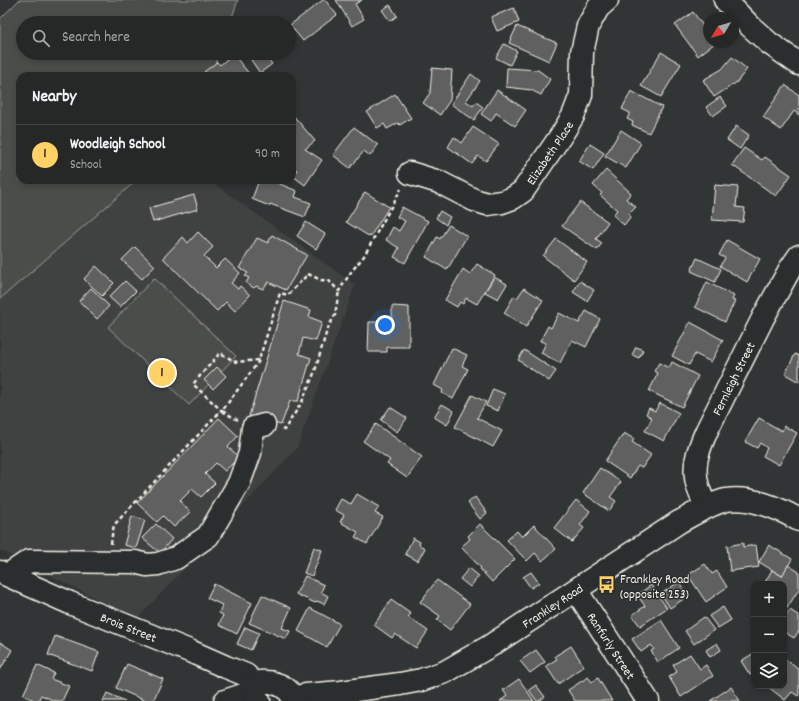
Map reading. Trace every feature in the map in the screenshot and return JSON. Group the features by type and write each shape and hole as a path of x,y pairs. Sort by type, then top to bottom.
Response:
{"street":[{"path":"725,0 769,43 799,64"},
{"name":"Elizabeth Place","path":"410,173 439,182 474,200 487,204 502,202 513,198 523,191 573,116 581,95 582,52 588,26 597,2"},
{"name":"Fernleigh Street","path":"707,507 698,490 695,477 695,462 699,448 763,318 790,269 799,256"},
{"path":"4,574 29,561 135,562 146,565 158,564 176,558 208,536 239,483 250,453 253,428 264,425"},
{"name":"Frankley Road","path":"293,699 306,695 400,684 421,680 445,672 490,646 679,522 707,507 726,500 742,499 756,502 799,520"},
{"name":"Brois Street","path":"4,574 70,603 246,675 255,693"},
{"name":"Ranfurly Street","path":"576,590 648,701"},
{"path":"225,701 255,693 261,681 274,683 284,688 293,699"}],"path":[{"path":"264,425 284,430 302,402 315,371 327,330 335,315 339,291 351,272 364,256 410,173"},
{"path":"109,562 114,525 210,421 222,411 260,360 280,293 288,295 308,274 321,280 329,281 339,291"},
{"path":"222,411 193,384 220,353 236,362 260,360"}],"shaded area":[{"path":"19,0 238,0 232,16 16,16 16,60 217,60 212,72 16,72 16,184 132,184 0,299 0,19"},
{"path":"132,184 215,184 355,285 297,448 137,619 0,550 0,299"},
{"path":"154,278 236,356 189,405 108,327"}],"building":[{"path":"323,0 325,0 337,15 303,41 296,32 296,20"},
{"path":"336,0 362,0 355,4 364,19 352,26"},
{"path":"390,5 397,16 390,21 382,10"},
{"path":"514,8 519,22 497,31 491,17"},
{"path":"693,12 703,26 703,48 708,48 698,56 675,25"},
{"path":"517,26 557,43 549,61 509,43"},
{"path":"504,44 517,51 510,65 496,58"},
{"path":"661,52 681,64 661,97 641,86"},
{"path":"732,57 747,69 737,82 714,97 703,80 722,69"},
{"path":"226,60 238,60 248,72 204,72 217,62 220,65"},
{"path":"251,60 269,60 272,64 259,72"},
{"path":"432,68 452,70 450,100 440,115 423,103 430,93"},
{"path":"507,68 538,70 550,79 541,95 531,90 506,87"},
{"path":"471,74 480,81 466,101 473,106 476,102 483,107 474,120 451,104"},
{"path":"785,85 799,95 799,115 794,111 781,130 763,117"},
{"path":"497,90 526,110 515,126 496,113 491,121 481,114"},
{"path":"631,91 662,107 649,133 632,125 633,122 627,119 630,113 622,109"},
{"path":"395,94 411,118 400,125 398,123 387,129 384,124 377,128 367,112"},
{"path":"720,97 727,106 713,116 706,107"},
{"path":"296,119 315,141 305,149 322,160 305,185 296,178"},
{"path":"736,126 749,135 740,149 727,140"},
{"path":"354,127 378,145 370,156 364,151 350,168 333,155"},
{"path":"473,127 499,144 486,161 478,156 472,164 448,147 454,137 462,143"},
{"path":"621,130 641,143 626,168 605,156"},
{"path":"590,144 604,153 593,170 579,161"},
{"path":"744,148 762,160 765,157 791,175 776,196 732,165"},
{"path":"606,170 631,193 626,199 636,207 629,214 631,216 624,225 613,215 617,210 600,195 602,193 593,185"},
{"path":"258,184 280,184 297,191 295,197 311,203 305,217 252,199"},
{"path":"715,185 738,187 736,207 745,208 743,222 712,220"},
{"path":"365,192 389,207 370,237 346,222"},
{"path":"194,195 198,209 153,222 149,208"},
{"path":"580,202 608,222 596,239 602,243 597,250 562,226"},
{"path":"402,207 428,221 405,263 394,257 399,248 386,240 393,227 399,231 405,221 397,217"},
{"path":"440,211 450,217 446,225 436,218"},
{"path":"306,222 325,234 316,249 297,236"},
{"path":"449,225 467,236 447,270 426,257 437,237 440,239"},
{"path":"198,232 213,247 204,256 216,268 225,259 240,273 231,283 238,289 240,286 250,295 235,311 226,302 217,311 163,258 183,237 188,243"},
{"path":"272,235 307,255 286,290 268,282 263,289 256,286 254,288 246,283 249,278 245,276 248,273 239,268 257,238 268,243"},
{"path":"556,239 587,262 574,280 543,256"},
{"path":"727,240 760,259 747,282 720,266 725,258 719,255"},
{"path":"135,247 155,266 142,279 122,260"},
{"path":"697,258 721,269 715,282 691,271"},
{"path":"477,264 495,275 477,304 466,298 463,304 460,302 457,307 445,300 463,269 470,274"},
{"path":"96,266 114,283 102,296 84,279"},
{"path":"494,277 507,284 498,299 485,292"},
{"path":"125,281 136,291 120,307 109,297"},
{"path":"580,281 594,290 587,301 573,292"},
{"path":"707,282 734,296 732,300 735,301 725,322 695,307"},
{"path":"91,288 109,306 97,319 79,301"},
{"path":"524,288 543,300 526,327 504,313 514,296 517,298"},
{"path":"284,301 311,310 309,317 322,322 316,341 303,338 299,354 311,358 298,401 290,401 281,425 249,416"},
{"path":"392,306 409,307 409,347 387,347 387,352 368,352 369,322 392,322"},
{"path":"586,311 600,319 586,347 572,340 560,363 541,353 546,343 540,341 548,326 551,328 559,313 579,323"},
{"path":"690,322 723,340 711,362 695,354 689,365 672,356"},
{"path":"636,347 643,350 639,358 632,355"},
{"path":"452,348 467,355 462,366 468,369 453,399 442,393 443,390 434,385"},
{"path":"524,350 556,371 549,381 518,360"},
{"path":"795,354 799,356 799,382 785,374"},
{"path":"672,362 698,376 682,407 649,391 658,373 654,371 659,363 669,368"},
{"path":"217,367 226,376 213,389 204,380"},
{"path":"493,389 505,394 498,411 486,406"},
{"path":"472,395 486,402 477,418 502,431 493,447 455,427"},
{"path":"660,403 679,413 664,441 645,431 652,418 646,414 649,408 655,411"},
{"path":"442,404 454,411 447,425 434,417"},
{"path":"390,407 407,418 397,432 381,420"},
{"path":"219,418 238,436 228,447 239,457 225,471 216,463 205,474 215,483 201,497 192,489 180,501 190,512 174,527 163,516 157,522 137,503"},
{"path":"759,418 782,431 784,426 797,433 779,465 763,456 767,448 760,443 757,448 745,442"},
{"path":"376,424 422,457 407,478 387,464 390,460 363,441"},
{"path":"624,433 634,439 632,442 651,455 642,468 638,466 630,478 605,461"},
{"path":"600,468 621,482 610,497 616,501 609,511 583,493"},
{"path":"357,494 379,507 375,513 383,517 367,544 355,537 358,532 340,522 344,515 335,510 341,499 351,504"},
{"path":"475,497 487,513 480,519 468,503"},
{"path":"576,500 590,511 580,525 584,528 572,542 554,528"},
{"path":"132,516 145,520 136,548 124,545"},
{"path":"156,524 172,539 160,553 142,538"},
{"path":"480,524 515,559 492,582 461,547 470,539 468,536"},
{"path":"534,525 556,549 542,561 535,553 527,561 507,540 517,531 522,537"},
{"path":"413,538 420,542 419,545 425,548 418,561 405,554"},
{"path":"743,543 743,547 756,545 759,567 730,571 727,546"},
{"path":"769,545 792,559 782,576 759,562"},
{"path":"314,547 322,550 312,576 304,573"},
{"path":"705,564 712,574 717,571 727,587 706,602 688,575"},
{"path":"788,565 799,572 799,589 787,608 787,581 766,581 772,570 782,576"},
{"path":"469,568 479,576 470,587 460,579"},
{"path":"531,572 539,583 531,588 523,577"},
{"path":"305,576 324,585 321,592 328,596 324,604 317,601 315,603 296,594"},
{"path":"437,580 470,604 450,630 437,620 440,616 420,602"},
{"path":"679,582 688,596 670,608 661,594"},
{"path":"214,584 252,603 237,634 219,625 223,615 219,613 222,605 207,598"},
{"path":"651,585 667,608 640,626 632,615 645,606 637,595"},
{"path":"262,595 291,608 282,628 290,631 286,639 249,623"},
{"path":"391,600 411,614 408,617 428,631 416,648 395,634 392,638 374,625"},
{"path":"723,607 731,620 718,628 709,616"},
{"path":"310,608 340,624 327,647 298,631"},
{"path":"790,610 799,616 799,631 794,638 787,634 787,614"},
{"path":"704,617 714,630 694,644 685,631"},
{"path":"661,620 679,648 658,662 651,651 654,649 651,645 641,652 632,639"},
{"path":"245,627 259,633 251,650 237,644"},
{"path":"55,636 99,652 92,671 48,655"},
{"path":"0,642 12,650 0,670"},
{"path":"717,643 721,650 710,657 706,650"},
{"path":"571,646 584,666 558,684 546,666 557,659 555,656"},
{"path":"536,650 545,662 530,673 520,661"},
{"path":"690,654 700,669 706,665 713,676 681,697 669,677 677,672 673,665"},
{"path":"751,655 750,675 741,661"},
{"path":"787,660 799,670 799,694 798,696 792,692 785,700 771,689 787,689"},
{"path":"127,664 163,679 153,701 146,701 116,688"},
{"path":"37,665 54,673 51,679 69,686 62,701 55,701 41,695 38,701 36,701 23,695"},
{"path":"588,677 592,682 598,678 612,701 575,701 568,690"},
{"path":"519,679 534,701 500,701 507,696 503,690"},
{"path":"536,685 545,697 539,701 537,701 529,690"},
{"path":"731,687 740,701 710,701"},
{"path":"107,693 125,701 103,701"}],"place":[{"name":"Woodleigh School","path":"162,373"},
{"name":"Frankley Road (opposite 253)","path":"607,585"}]}
